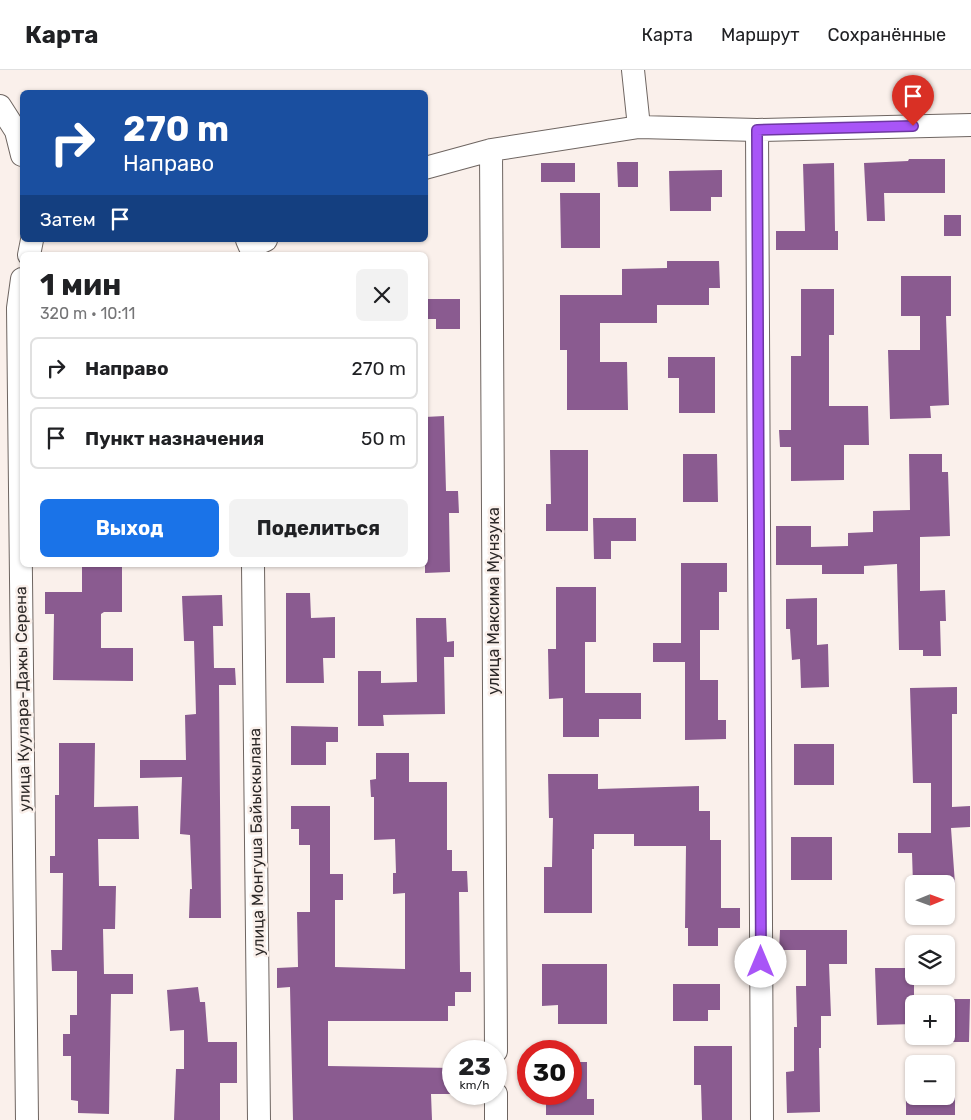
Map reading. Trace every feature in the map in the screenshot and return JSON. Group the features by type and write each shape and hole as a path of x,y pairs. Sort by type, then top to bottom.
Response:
{"street":[{"path":"633,70 639,127"},
{"path":"0,106 19,130"},
{"path":"428,167 491,150 639,127 757,130 971,125"},
{"path":"757,130 762,1120"},
{"name":"улица Максима Мунзука","path":"491,150 496,1040"},
{"name":"улица Куулара-Дажы Серена","path":"14,287 18,308 20,488"},
{"name":"улица Куулара-Дажы Серена","path":"21,567 27,1120"},
{"name":"улица Монгуша Байыскылана","path":"253,567 259,1120"},
{"path":"496,1105 496,1120"}],"building":[{"path":"909,159 945,159 945,193 884,193 885,221 867,221 864,163 908,161"},
{"path":"617,162 638,162 638,187 618,187"},
{"path":"541,163 575,163 575,182 541,182"},
{"path":"834,163 835,231 838,231 838,250 776,250 776,231 805,231 803,164"},
{"path":"722,170 722,197 711,197 711,211 670,211 669,171"},
{"path":"560,193 600,193 600,248 561,248"},
{"path":"944,215 961,215 961,236 944,236"},
{"path":"667,261 719,261 720,288 709,288 709,305 657,305 657,323 600,323 600,362 627,362 628,410 567,410 567,350 560,350 560,295 622,295 622,269 667,268"},
{"path":"901,276 951,276 951,316 946,316 949,405 930,406 931,418 890,419 888,350 920,350 920,316 901,316"},
{"path":"801,289 834,289 834,335 829,335 829,406 868,406 869,445 844,445 844,480 791,481 791,447 780,447 779,430 791,430 791,356 801,356"},
{"path":"428,299 460,299 460,329 436,329 436,319 428,319"},
{"path":"668,357 715,357 715,413 679,413 679,378 668,378"},
{"path":"444,416 446,491 458,491 459,513 449,513 450,572 425,573 425,567 428,567 428,417"},
{"path":"550,450 588,450 588,531 546,531 546,504 551,504"},
{"path":"683,454 717,454 718,502 683,502"},
{"path":"909,454 942,454 942,472 948,472 950,536 920,537 920,591 945,590 946,621 940,621 941,656 923,656 923,650 899,650 897,564 864,566 864,574 822,574 822,565 776,565 776,526 811,526 811,547 848,546 848,533 873,532 873,511 910,510"},
{"path":"593,518 636,518 636,541 611,541 611,559 594,559"},
{"path":"681,563 727,563 727,592 719,592 719,630 700,630 700,680 718,680 718,720 726,720 726,739 685,740 685,662 653,662 653,643 681,643"},
{"path":"82,567 122,567 122,612 104,612 101,614 101,648 133,648 133,681 53,680 54,614 45,614 45,592 82,592"},
{"path":"556,587 596,587 596,642 585,642 585,693 641,693 641,719 599,719 599,737 563,737 563,698 549,699 548,649 556,649"},
{"path":"286,593 310,593 311,618 335,617 335,658 323,658 324,683 286,683"},
{"path":"222,595 223,626 213,626 214,668 235,668 236,685 219,685 221,918 189,918 190,889 192,889 190,835 180,834 182,777 140,778 140,760 186,760 185,715 196,714 194,641 184,641 182,596"},
{"path":"817,598 817,645 828,644 829,687 801,688 800,659 792,660 790,629 786,629 786,599"},
{"path":"416,618 446,618 447,642 454,641 454,657 444,657 445,714 383,715 384,726 358,726 358,671 381,671 381,683 417,682"},
{"path":"957,687 957,714 952,714 952,807 970,806 970,827 951,828 954,875 913,875 912,853 898,853 898,833 931,833 931,783 913,783 910,688"},
{"path":"291,726 338,727 338,742 326,742 326,765 291,765"},
{"path":"59,743 95,743 94,807 138,806 139,839 98,839 99,886 116,886 115,929 103,929 104,974 133,974 133,994 111,994 109,1114 78,1113 78,1101 71,1100 71,1056 63,1056 63,1034 70,1034 70,1015 77,1015 77,971 52,971 51,950 62,950 63,873 50,873 50,856 55,856 55,795 59,795"},
{"path":"794,744 834,744 834,785 794,785"},
{"path":"376,753 409,753 409,782 447,782 447,850 452,850 452,871 467,871 468,892 459,892 460,972 471,972 471,992 455,992 455,1006 448,1006 448,1021 328,1021 328,1066 442,1068 442,1094 431,1094 432,1120 293,1120 290,987 277,988 277,968 298,967 297,912 310,912 310,845 299,845 299,829 291,829 291,806 330,806 330,874 343,874 343,900 335,900 335,967 405,969 405,893 393,894 393,873 396,873 395,839 374,840 374,797 371,797 370,780 376,779"},
{"path":"548,774 598,774 598,789 699,786 699,811 710,811 710,840 721,840 721,908 740,908 740,928 718,928 718,946 688,946 688,928 685,928 686,846 634,846 634,834 594,834 594,849 592,849 592,913 544,913 544,867 552,867 553,818 549,818"},
{"path":"791,837 832,837 832,880 791,880"},
{"path":"780,930 847,930 847,964 829,964 831,1016 821,1016 821,1048 819,1048 820,1112 787,1113 786,1072 794,1071 794,1027 797,1027 796,986 806,986 806,950 779,950"},
{"path":"542,964 607,964 607,1024 558,1024 558,1005 542,1006"},
{"path":"875,968 905,968 905,985 914,985 914,995 905,995 905,1024 877,1025"},
{"path":"673,984 720,984 720,1010 708,1010 708,1021 673,1021"},
{"path":"198,987 200,1002 205,1002 208,1042 237,1042 237,1083 220,1083 220,1120 174,1120 176,1069 184,1069 184,1030 170,1031 167,990"},
{"path":"955,999 970,999 969,1042 955,1042"},
{"path":"694,1046 732,1046 732,1120 702,1120 701,1085 694,1085"},
{"path":"582,1062 587,1062 587,1099 594,1099 594,1115 546,1115 546,1105 582,1105"},
{"path":"906,1105 955,1105 955,1115 906,1115"}],"route":[{"path":"761,962 757,130 913,126"}]}
